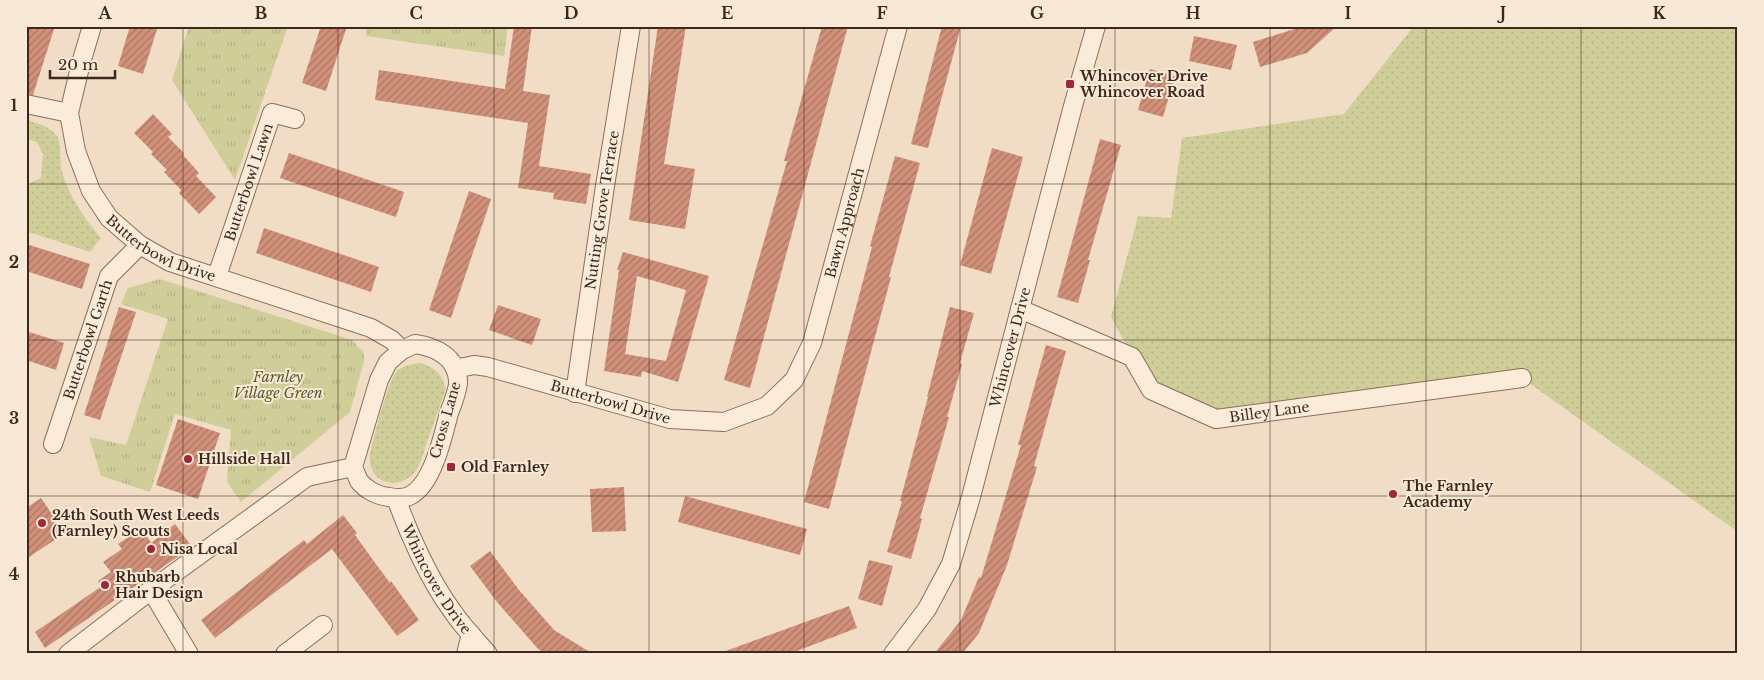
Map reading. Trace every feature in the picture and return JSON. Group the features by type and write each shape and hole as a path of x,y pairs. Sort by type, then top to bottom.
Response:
{"street":[{"name":"Butterbowl Drive","path":"92,26 69,113 76,151 91,191 109,218 140,245 170,262 371,328 392,340 402,350"},
{"name":"Nutting Grove Terrace","path":"575,393 605,186 631,26"},
{"name":"Bawn Approach","path":"767,406 794,380 812,343 898,26"},
{"name":"Whincover Drive","path":"893,654 927,609 951,564 971,497 1073,106 1096,26"},
{"path":"26,104 69,113"},
{"name":"Butterbowl Lawn","path":"217,276 272,113 295,119"},
{"name":"Butterbowl Garth","path":"53,444 109,276 140,245"},
{"name":"Billey Lane","path":"1020,309 1132,357 1151,390 1216,418 1522,378"},
{"name":"Cross Lane","path":"396,498 411,496 424,483 440,446 459,381 455,369 438,350 415,344 402,350"},
{"path":"396,498 379,496 360,482 353,467 379,380 388,362 402,350"},
{"name":"Butterbowl Drive","path":"455,369 474,365 503,370 575,393 670,419 724,422 767,406"},
{"path":"68,654 151,590 307,477 353,467"},
{"name":"Whincover Drive","path":"396,498 403,520 425,566 452,612 488,654"},
{"path":"151,590 189,654"},
{"path":"285,654 324,625"},
{"path":"466,654 471,634"}],"green space":[{"path":"189,26 288,26 235,180 172,80"},
{"path":"367,26 508,26 504,56 366,36"},
{"path":"1414,26 1738,26 1738,532 1522,378 1216,419 1151,390 1111,317 1138,216 1171,218 1182,138 1344,114"},
{"path":"26,120 47,127 59,139 61,167 68,189 83,215 101,238 90,252 26,231 26,188 28,184 41,178 43,154 37,142 26,139"},
{"name":"Farnley Village Green","path":"160,279 352,340 364,353 364,361 350,412 241,502 227,482 231,430 175,414 150,492 101,476 89,437 126,445 168,319 121,304 128,288"},
{"path":"421,363 437,372 446,389 416,470 410,477 402,481 385,482 375,475 370,461 370,453 382,409 390,385 398,370 409,365"}],"building":[{"path":"26,26 55,26 33,95 26,94"},
{"path":"130,26 158,26 143,74 118,66"},
{"path":"321,26 347,26 326,91 302,83"},
{"path":"514,26 532,26 523,91 550,95 539,166 591,174 586,204 553,199 554,193 518,188 528,123 375,100 379,70 505,89"},
{"path":"658,26 686,26 664,164 695,169 685,229 629,220"},
{"path":"822,26 848,26 750,388 724,380 787,161 784,161"},
{"path":"942,26 961,26 928,148 911,144"},
{"path":"1304,26 1337,26 1307,53 1260,67 1253,42"},
{"path":"1194,36 1237,45 1231,70 1189,61"},
{"path":"1150,69 1175,76 1163,117 1138,110"},
{"path":"153,114 172,134 168,137 184,153 183,155 199,173 196,176 216,197 199,214 179,193 181,190 164,172 167,170 151,154 153,152 134,133"},
{"path":"1100,139 1121,145 1088,260 1090,260 1078,303 1057,297"},
{"path":"992,148 1023,157 991,274 960,265"},
{"path":"289,153 404,192 396,217 280,178"},
{"path":"895,156 920,163 829,509 804,502"},
{"path":"469,191 491,199 451,318 429,310"},
{"path":"264,228 379,267 371,292 256,253"},
{"path":"26,244 90,264 82,289 26,271"},
{"path":"623,252 709,276 678,382 642,371 641,377 604,371 619,270 617,270","holes":["637,276 686,290 666,361 625,354"]},
{"path":"498,305 541,319 532,345 489,330"},
{"path":"119,307 136,312 100,420 84,415"},
{"path":"950,307 974,313 947,417 949,417 920,518 922,519 911,559 887,552 902,501 900,501"},
{"path":"26,331 64,343 56,370 26,360"},
{"path":"1046,345 1066,351 1034,466 1037,467 1007,565 979,633 962,654 934,654 961,620 979,577 981,578 1021,445 1018,445"},
{"name":"Hillside Hall","path":"178,419 220,433 198,499 156,485"},
{"path":"624,487 626,531 592,532 590,489"},
{"path":"685,496 807,529 800,555 678,522"},
{"name":"24th South West Leeds (Farnley) Scouts","path":"41,498 65,533 26,559 26,508"},
{"path":"343,515 357,533 355,535 373,560 390,583 391,581 419,620 397,636 332,549 215,638 201,620 304,540 307,544"},
{"path":"175,524 192,547 45,648 35,632 102,586 98,581 111,572 103,562 122,549 118,544 142,528 151,543"},
{"path":"490,551 519,590 554,630 593,654 546,654 538,649 497,602 470,566"},
{"path":"869,560 893,566 882,606 858,599"},
{"path":"849,606 857,628 789,654 723,654 723,652"}],"place":[{"name":"Whincover Drive Whincover Road","path":"1070,84"},
{"name":"Hillside Hall","path":"188,459"},
{"name":"Old Farnley","path":"451,467"},
{"name":"The Farnley Academy","path":"1393,494"},
{"name":"24th South West Leeds (Farnley) Scouts","path":"42,523"},
{"name":"Nisa Local","path":"151,549"},
{"name":"Rhubarb Hair Design","path":"105,585"}]}
